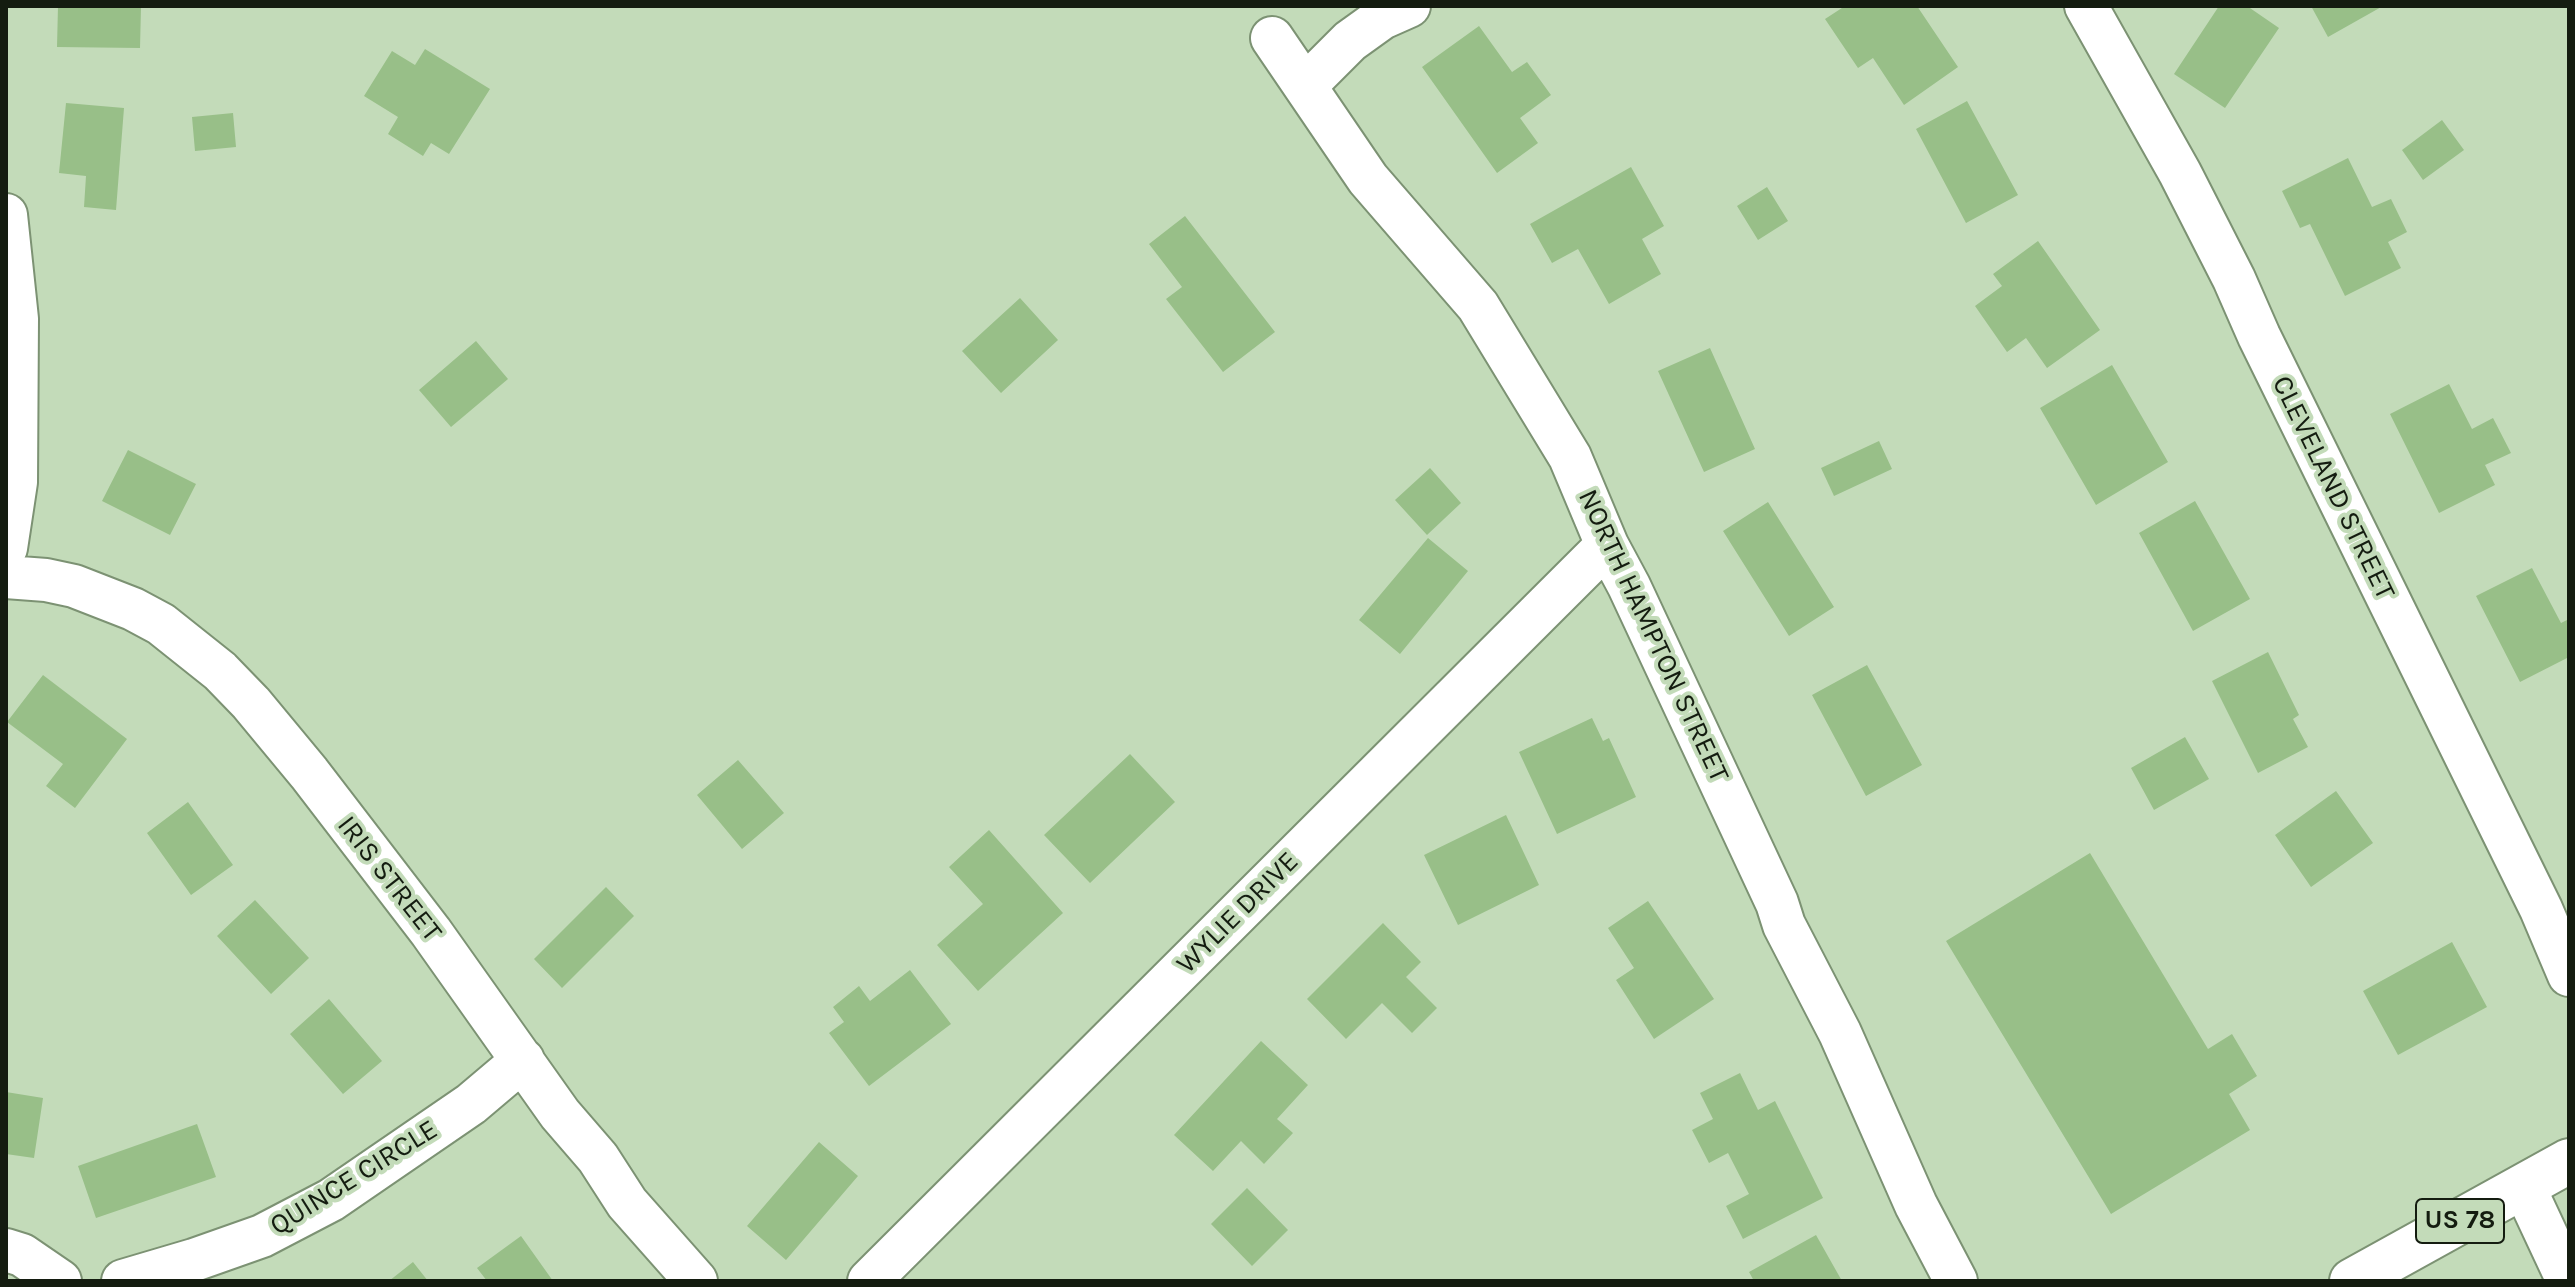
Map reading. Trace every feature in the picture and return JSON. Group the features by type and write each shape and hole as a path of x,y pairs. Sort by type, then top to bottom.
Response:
{"main road":[{"name":"US 78","path":"2352,1281 2569,1161"}],"street":[{"path":"1305,86 1350,41 1382,18 1409,6"},
{"name":"CLEVELAND STREET","path":"2086,6 2180,173 2227,266 2541,909 2569,975"},
{"name":"NORTH HAMPTON STREET","path":"1272,38 1368,179 1478,306 1570,457 1607,545 1721,780 1784,925 1840,1033 1916,1205 1956,1281"},
{"path":"6,215 16,482 6,548"},
{"name":"WYLIE DRIVE","path":"869,1281 1607,545"},
{"name":"IRIS STREET","path":"6,577 74,586 133,609 161,624 220,671 309,773 422,920 560,1114 598,1158 627,1203 696,1281"},
{"name":"QUINCE CIRCLE","path":"123,1281 262,1236 331,1200 471,1104 523,1060"},
{"path":"2524,1187 2568,1281"},
{"path":"6,1250 22,1255 60,1281"}],"building":[{"path":"58,6 141,6 140,48 57,47"},
{"path":"1845,6 1917,6 1958,67 1904,105 1873,58 1858,68 1825,19"},
{"path":"2219,6 2247,6 2279,28 2225,108 2174,74"},
{"path":"2311,6 2383,6 2328,37"},
{"path":"1479,26 1512,72 1527,62 1551,95 1520,118 1538,143 1497,173 1422,67"},
{"path":"425,49 490,89 449,154 431,143 423,156 388,134 398,117 364,96 392,51 415,65"},
{"path":"1967,101 2018,195 1966,223 1916,129"},
{"path":"66,103 124,108 116,210 84,207 86,176 59,173"},
{"path":"233,113 236,147 195,151 192,117"},
{"path":"2442,120 2464,150 2423,180 2402,150"},
{"path":"2348,158 2372,207 2391,199 2407,232 2388,242 2401,268 2345,296 2310,224 2300,228 2282,191"},
{"path":"1631,167 1664,226 1642,239 1661,274 1609,304 1578,249 1552,263 1530,224"},
{"path":"1767,187 1788,221 1758,240 1737,206"},
{"path":"1185,216 1275,332 1223,372 1166,299 1182,287 1149,244"},
{"path":"2038,241 2100,330 2047,368 2026,338 2007,352 1975,306 2002,286 1993,274"},
{"path":"1020,298 1058,340 1001,393 962,351"},
{"path":"476,341 508,379 451,427 419,390"},
{"path":"1710,348 1755,449 1704,472 1658,371"},
{"path":"2112,365 2168,462 2096,505 2040,408"},
{"path":"2449,384 2472,429 2493,418 2511,453 2485,465 2495,485 2439,513 2390,414"},
{"path":"1879,441 1892,469 1834,496 1821,468"},
{"path":"128,450 196,484 170,535 102,501"},
{"path":"1430,468 1461,503 1427,535 1395,500"},
{"path":"2195,501 2250,599 2193,631 2139,533"},
{"path":"1768,502 1834,607 1789,636 1723,531"},
{"path":"1428,538 1468,571 1400,654 1359,620"},
{"path":"2532,568 2561,623 2569,619 2569,657 2520,682 2476,596"},
{"path":"2268,652 2299,715 2293,719 2308,747 2258,773 2212,681"},
{"path":"1867,665 1922,765 1866,796 1812,695"},
{"path":"43,675 127,739 75,808 46,786 63,764 7,722"},
{"path":"1592,718 1603,741 1609,738 1636,797 1557,834 1519,752"},
{"path":"2185,737 2209,779 2154,810 2131,768"},
{"path":"1130,754 1175,802 1090,883 1044,835"},
{"path":"738,760 784,813 742,849 697,795"},
{"path":"2336,791 2373,843 2311,887 2275,835"},
{"path":"188,802 233,865 191,895 147,833"},
{"path":"1506,815 1539,885 1458,925 1424,855"},
{"path":"989,830 1063,913 978,991 937,945 983,904 949,867"},
{"path":"2090,853 2208,1049 2232,1034 2257,1076 2229,1094 2250,1130 2111,1214 1946,941"},
{"path":"606,887 634,916 562,988 534,959"},
{"path":"255,900 309,958 271,994 217,936"},
{"path":"1648,901 1714,999 1654,1039 1616,980 1634,968 1608,928"},
{"path":"1383,923 1421,962 1406,977 1437,1008 1412,1033 1382,1003 1346,1039 1307,999"},
{"path":"2452,942 2487,1007 2398,1055 2363,991"},
{"path":"910,970 951,1024 869,1086 829,1033 844,1022 833,1007 859,986 870,1001"},
{"path":"329,999 382,1061 343,1094 290,1034"},
{"path":"1261,1041 1308,1085 1277,1119 1293,1133 1264,1164 1241,1141 1213,1171 1174,1135"},
{"path":"1740,1073 1758,1110 1775,1101 1823,1198 1743,1239 1726,1206 1749,1194 1728,1153 1709,1163 1692,1130 1713,1119 1700,1093"},
{"path":"6,1092 43,1098 34,1158 6,1154"},
{"path":"197,1124 216,1177 96,1218 78,1166"},
{"path":"819,1142 858,1176 786,1260 747,1226"},
{"path":"1247,1188 1288,1230 1252,1266 1211,1224"},
{"path":"1816,1235 1842,1281 1754,1281 1749,1272"},
{"path":"521,1236 553,1281 487,1281 477,1268"},
{"path":"413,1262 428,1281 389,1281"}]}
